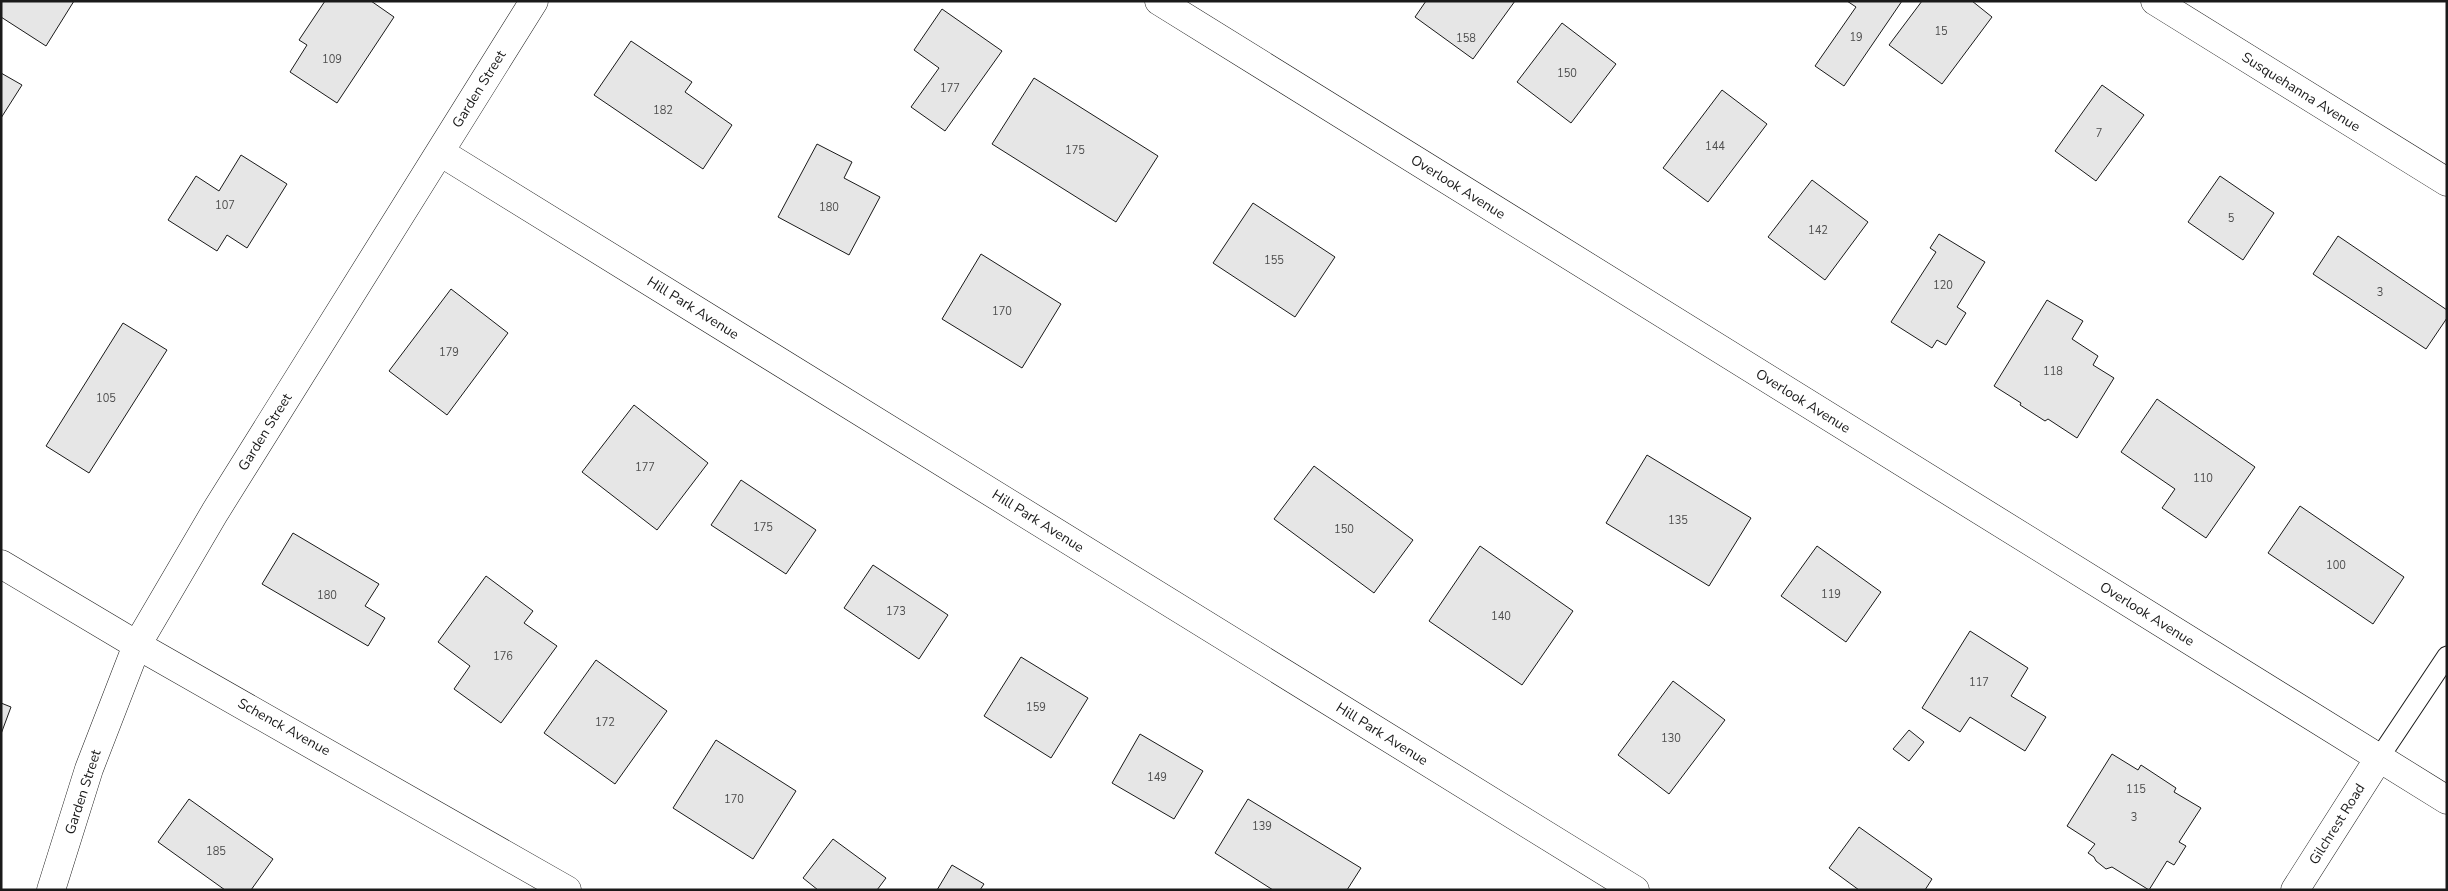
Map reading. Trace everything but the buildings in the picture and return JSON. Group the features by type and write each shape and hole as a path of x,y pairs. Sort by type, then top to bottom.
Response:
{"street":[{"name":"Garden Street","path":"51,890 89,768 137,645 215,512 534,1"},
{"name":"Overlook Avenue","path":"1158,1 2447,800"},
{"name":"Susquehanna Avenue","path":"2155,1 2447,182"},
{"name":"Hill Park Avenue","path":"440,152 1635,890"},
{"name":"Schenck Avenue","path":"1,564 137,645 567,890"},
{"name":"Gilchrest Road","path":"2295,890 2379,758"}],"lane":[{"path":"2379,758 2447,656"}]}
